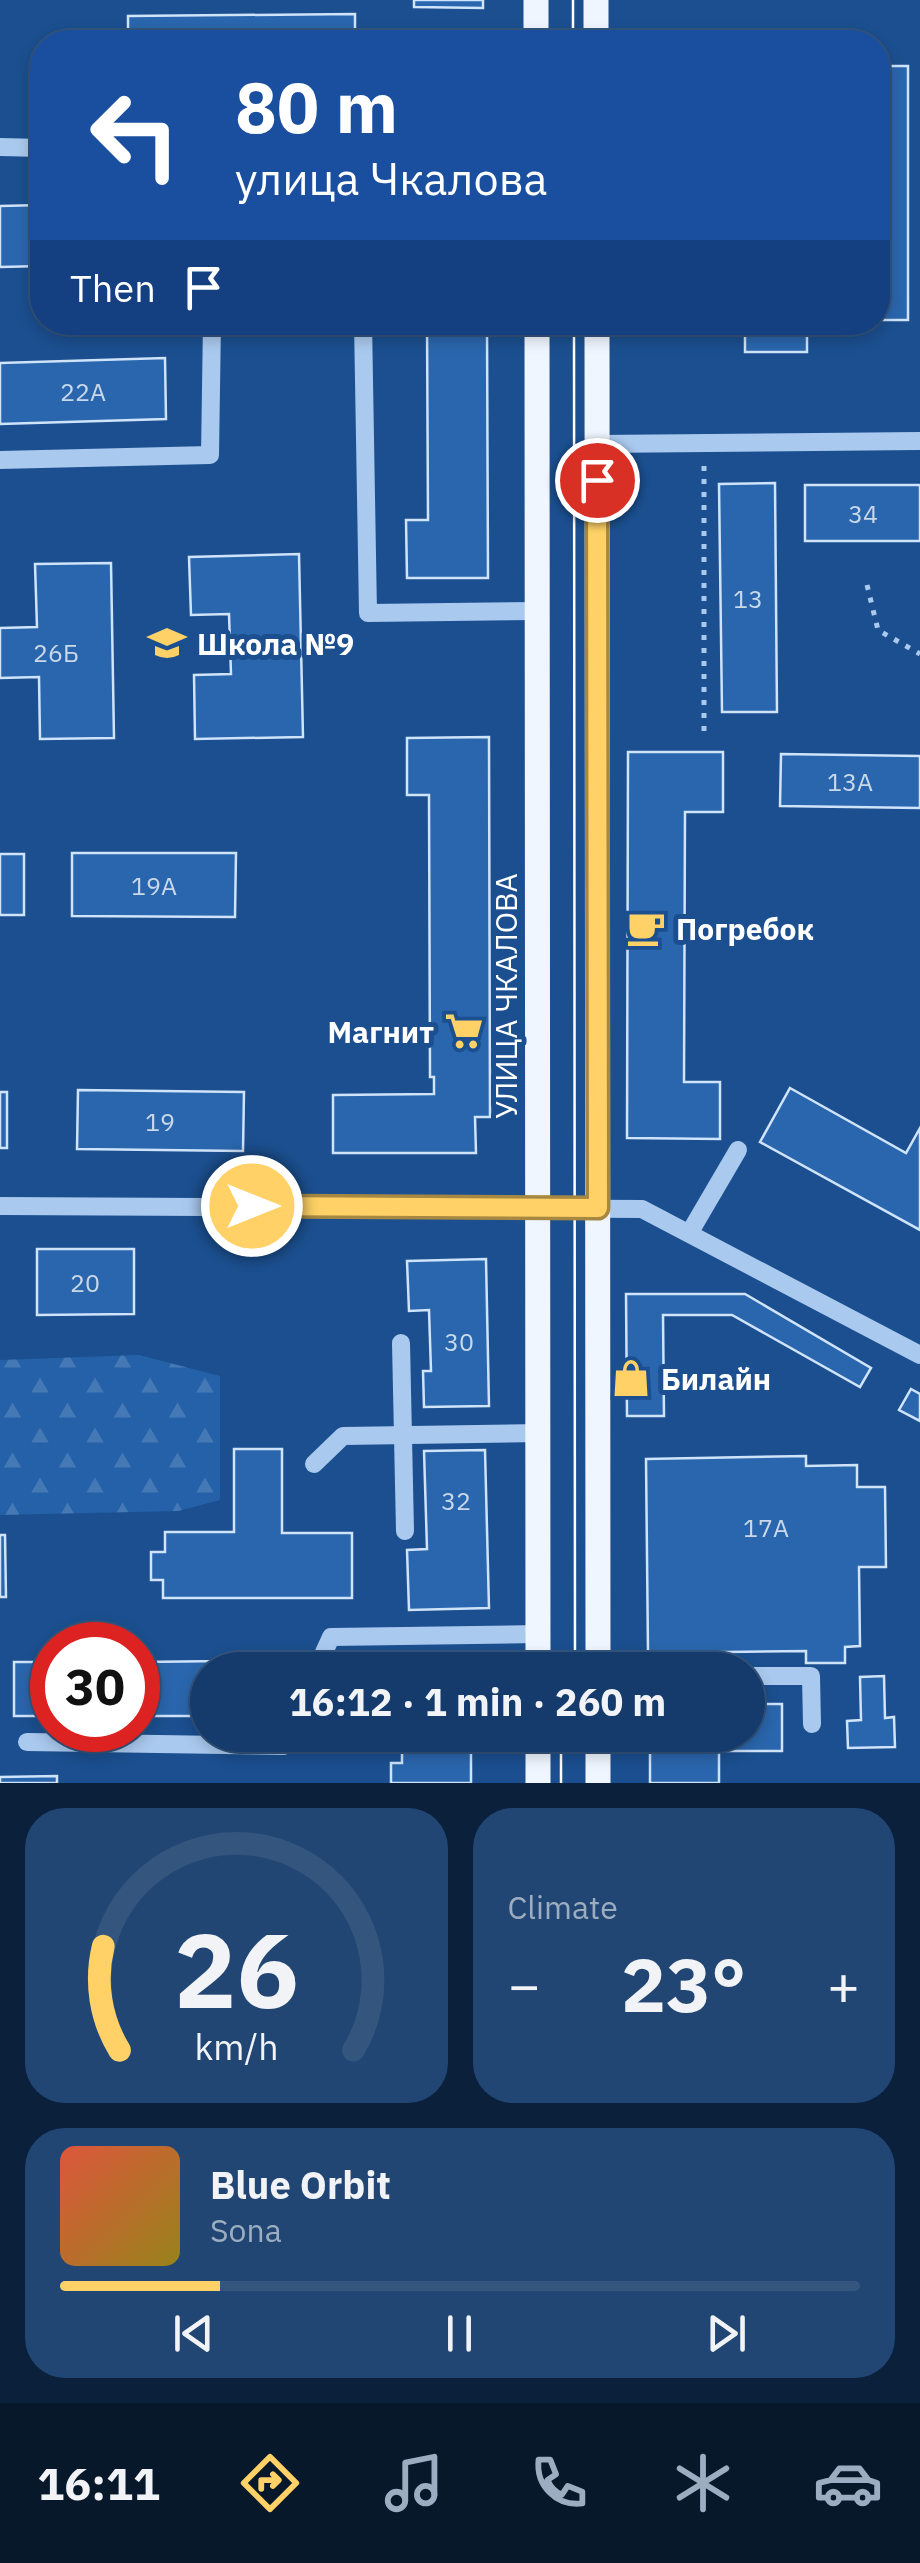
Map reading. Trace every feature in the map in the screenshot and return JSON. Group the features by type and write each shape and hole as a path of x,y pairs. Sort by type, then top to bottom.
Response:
{"main road":[{"path":"536,0 536,30"},
{"path":"596,0 596,30"},
{"name":"УЛИЦА ЧКАЛОВА","path":"537,335 538,1652"},
{"path":"596,335 598,1652"},
{"path":"538,1752 538,1783"},
{"path":"598,1752 598,1783"}],"street":[{"path":"0,148 30,148"},
{"path":"0,460 210,455 212,335"},
{"path":"364,335 368,612 537,611"},
{"path":"597,444 920,441"},
{"path":"690,1232 738,1150"},
{"path":"0,1206 642,1210 920,1354"},
{"path":"401,1343 405,1530"},
{"path":"314,1464 342,1436 538,1432"},
{"path":"324,1652 331,1637 538,1634"},
{"path":"765,1676 811,1676 812,1724"},
{"path":"27,1742 190,1745"}],"path":[{"path":"703,443 704,733"},
{"path":"867,586 878,630 920,654"}],"green space":[{"path":"139,1355 220,1376 220,1500 178,1511 0,1515 0,1360"}],"building":[{"path":"414,0 483,0 483,8 414,7"},
{"path":"355,14 355,30 128,30 128,16"},
{"path":"890,66 908,66 908,320 890,320"},
{"path":"30,205 30,266 0,267 0,206"},
{"path":"427,335 487,335 488,578 407,578 406,520 428,520"},
{"path":"745,335 807,335 807,352 745,352"},
{"path":"165,358 166,419 0,424 0,363"},
{"path":"775,483 777,712 722,712 719,484"},
{"path":"805,485 920,485 920,541 805,541"},
{"path":"299,554 303,737 195,739 194,675 231,674 229,614 191,615 189,557"},
{"path":"111,563 114,738 40,739 39,677 0,678 0,628 37,627 35,564"},
{"path":"489,737 490,1117 475,1117 476,1153 333,1153 333,1095 434,1094 434,1077 430,1077 429,795 407,795 407,738"},
{"path":"628,752 723,752 723,812 685,812 684,1082 720,1082 720,1139 627,1138"},
{"path":"781,754 920,756 920,808 780,806"},
{"path":"72,853 236,853 235,917 72,916"},
{"path":"0,854 24,854 24,915 0,915"},
{"path":"790,1088 906,1153 920,1128 920,1230 760,1142"},
{"path":"78,1090 244,1092 243,1151 77,1149"},
{"path":"0,1092 7,1092 7,1148 0,1148"},
{"path":"37,1249 134,1249 134,1314 37,1315"},
{"path":"486,1259 489,1406 424,1407 423,1371 431,1371 429,1310 409,1311 407,1261"},
{"path":"626,1294 745,1294 871,1368 860,1387 732,1315 663,1315 664,1416 627,1416"},
{"path":"911,1389 920,1394 920,1421 899,1410"},
{"path":"234,1449 282,1449 282,1533 352,1533 352,1598 163,1598 163,1580 151,1580 151,1552 165,1552 165,1532 234,1532"},
{"path":"485,1450 489,1608 409,1610 407,1550 427,1549 424,1451"},
{"path":"806,1456 806,1466 857,1465 857,1487 885,1487 886,1567 859,1567 860,1646 845,1647 845,1663 806,1663 806,1651 648,1652 646,1459"},
{"path":"0,1535 5,1535 6,1597 0,1597"},
{"path":"190,1661 190,1716 160,1716 160,1662"},
{"path":"14,1662 30,1662 30,1716 14,1716"},
{"path":"884,1676 885,1718 894,1717 895,1747 848,1748 847,1721 861,1720 860,1677"},
{"path":"765,1704 782,1704 782,1751 765,1751"},
{"path":"402,1752 471,1752 471,1783 391,1783 391,1763 402,1763"},
{"path":"650,1752 719,1752 719,1783 650,1783"},
{"path":"57,1776 57,1783 0,1783 0,1777"}],"tram line":[{"path":"573,0 573,30"},
{"path":"574,335 575,1652"},
{"path":"561,1752 561,1783"}],"place":[{"name":"Школа №9","path":"167,643"},
{"name":"Погребок","path":"646,928"},
{"name":"Магнит","path":"464,1031"},
{"name":"Билайн","path":"631,1378"}],"route":[{"path":"252,1206 598,1208 597,480"}]}
